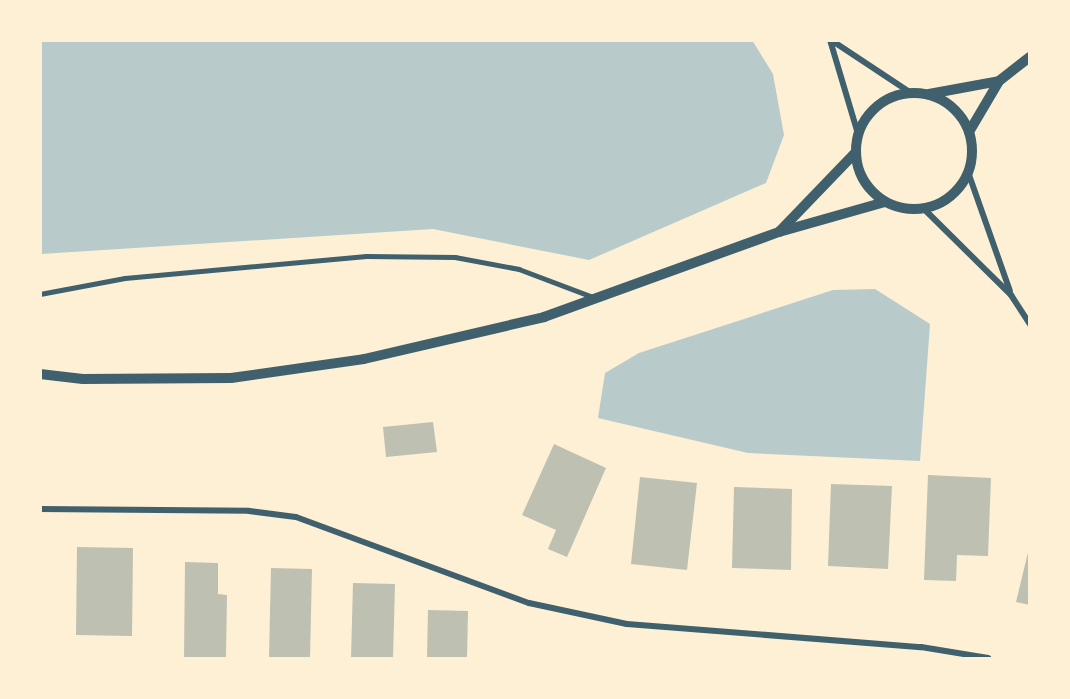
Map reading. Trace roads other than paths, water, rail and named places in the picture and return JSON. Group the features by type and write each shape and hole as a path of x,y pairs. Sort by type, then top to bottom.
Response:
{"street":[{"path":"830,40 911,93"},
{"path":"830,40 858,134 856,152 870,189 885,202"},
{"path":"1029,57 999,81 969,132 968,172 1011,295 1029,324"},
{"path":"858,134 878,105 911,93 928,94 999,81"},
{"path":"928,94 960,115 969,132"},
{"path":"779,232 856,152"},
{"path":"40,374 83,379 231,378 363,359 598,299 779,232 885,202 923,208 951,196 968,172"},
{"path":"923,208 1011,295"},
{"path":"40,509 249,511 296,517 529,603 627,624 921,647 988,658"}],"lane":[{"path":"40,294 114,279 366,256 455,257 519,268 598,299"}]}
